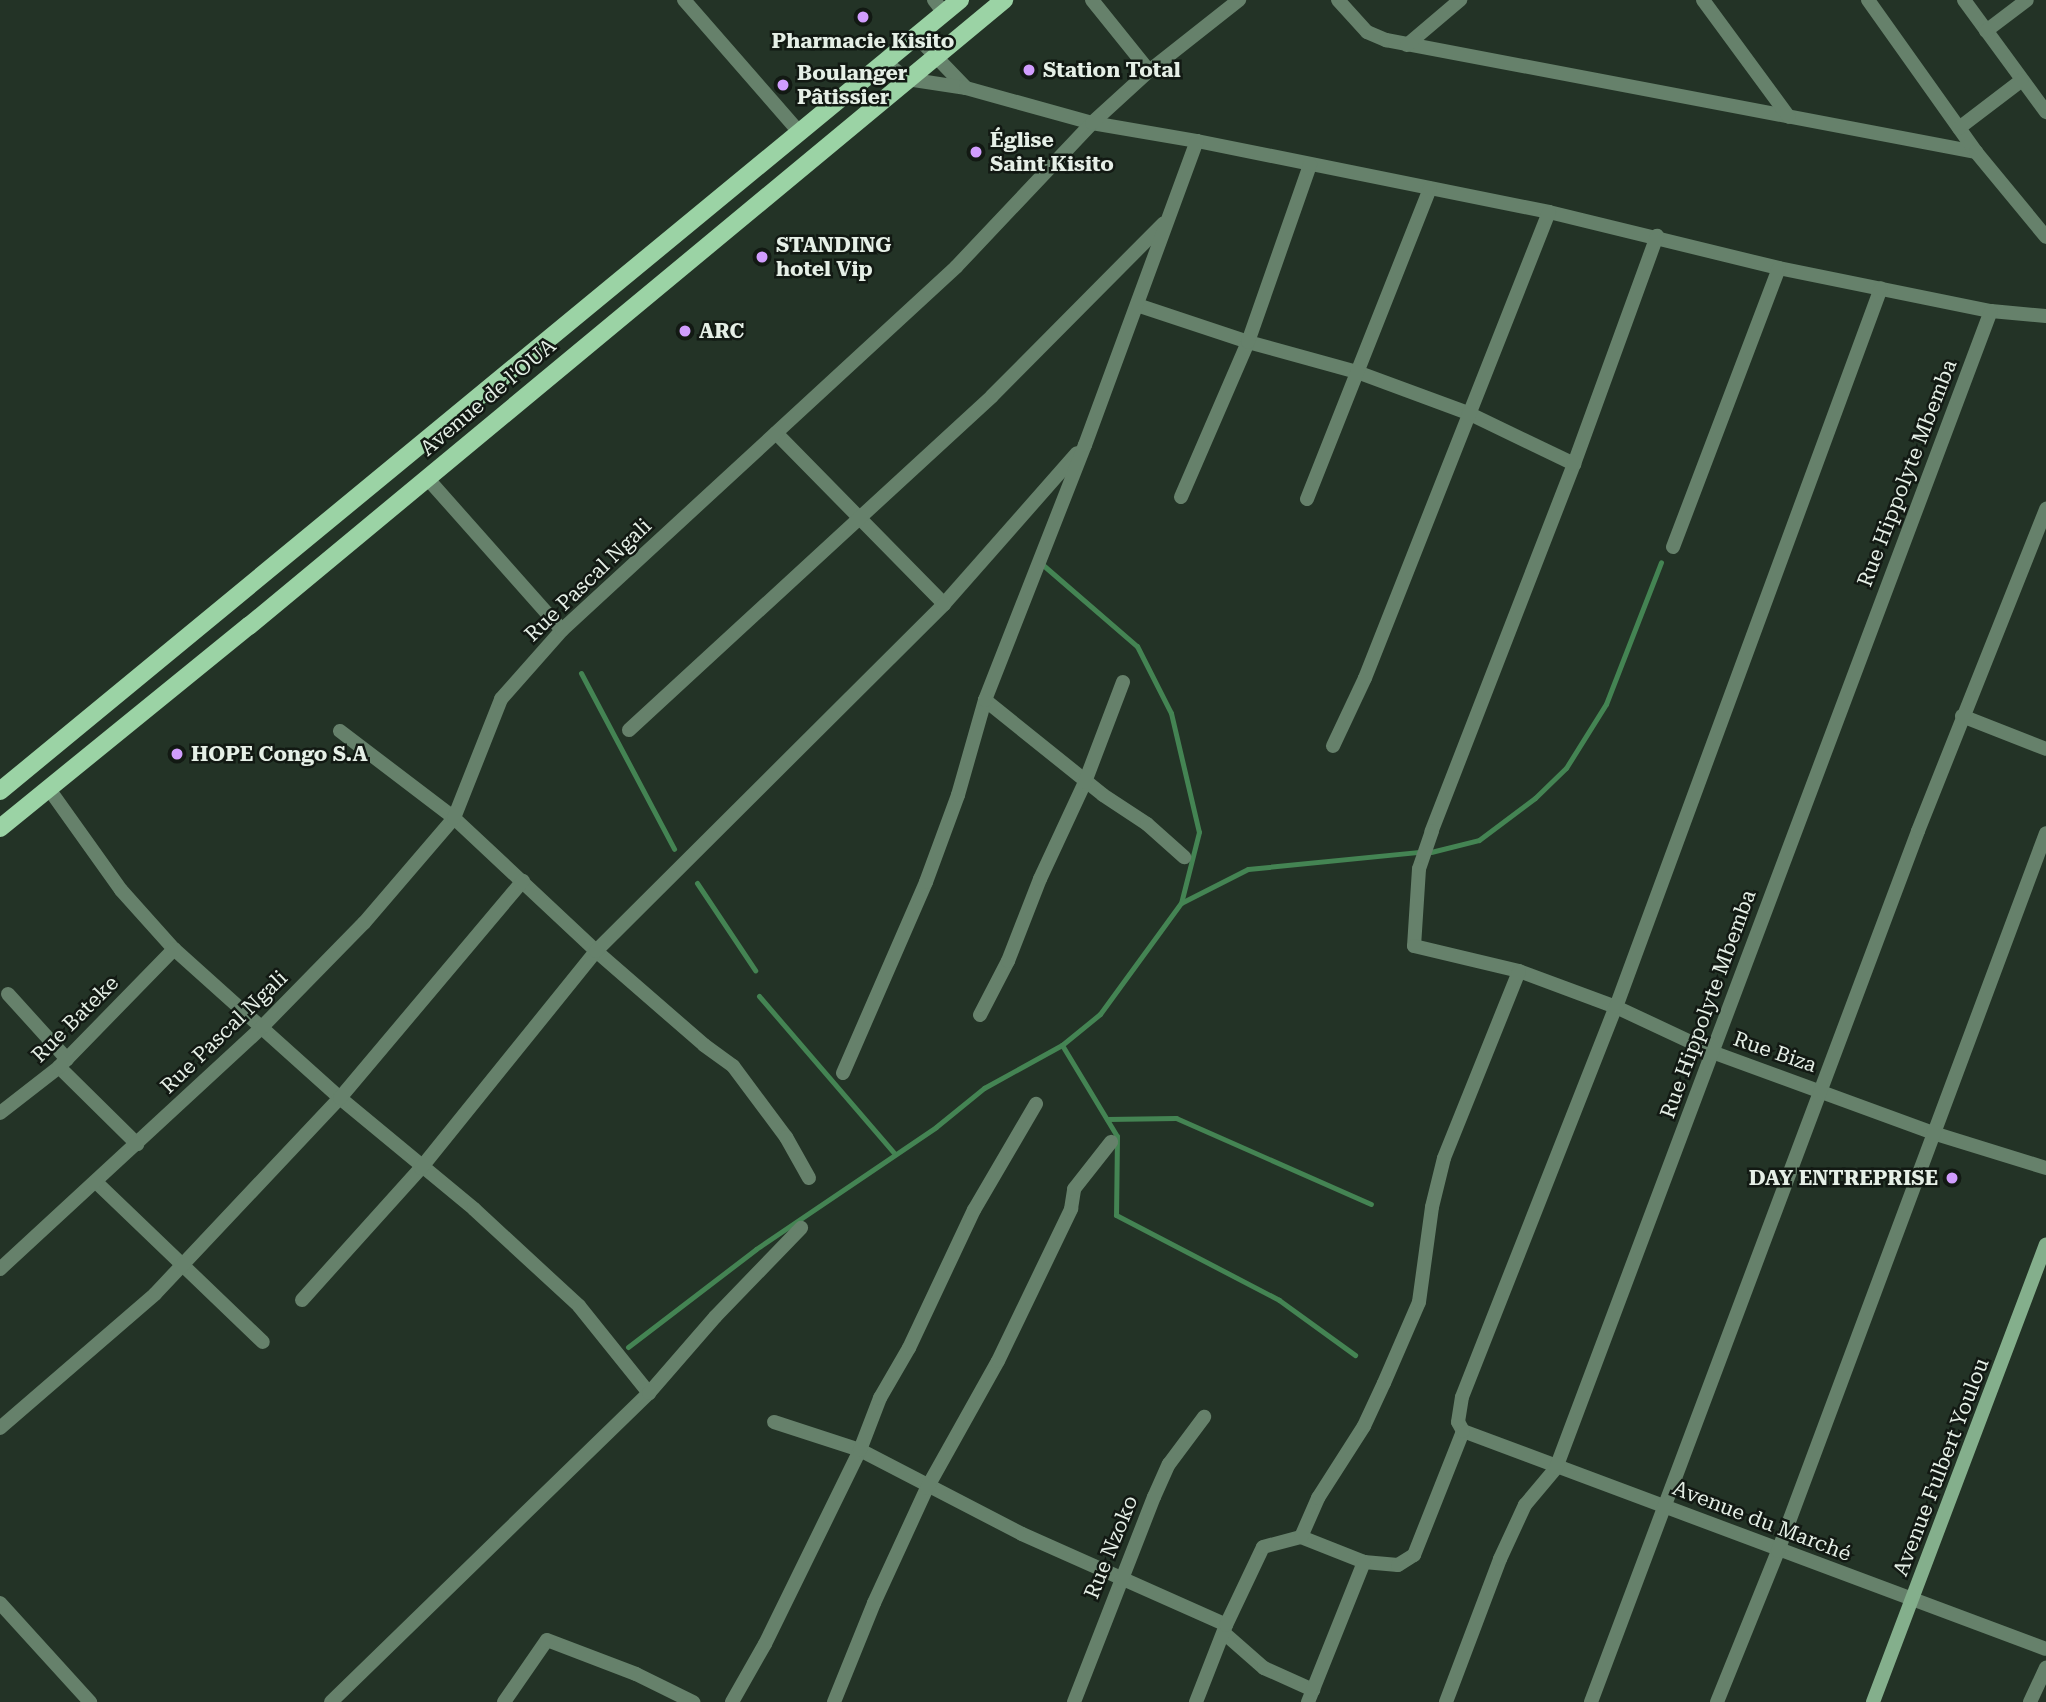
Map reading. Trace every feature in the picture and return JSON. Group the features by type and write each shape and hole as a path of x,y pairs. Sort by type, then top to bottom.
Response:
{"main road":[{"name":"Avenue de l'OUA","path":"0,791 800,133 916,36 939,7 960,0"},
{"name":"Avenue de l'OUA","path":"0,828 1004,0"},
{"name":"Avenue Fulbert Youlou","path":"1874,1702 2046,1245"}],"street":[{"path":"684,0 800,133"},
{"path":"1092,0 1149,71"},
{"name":"Rue Pascal Ngali","path":"0,1269 262,1027 363,923 454,818 501,699 562,630 956,267 1092,123 1149,71 1239,0"},
{"path":"1338,0 1367,32 1407,45 1976,152"},
{"path":"1407,45 1460,0"},
{"path":"1703,0 1789,117"},
{"path":"1868,0 1976,152 2046,237"},
{"path":"1964,0 2046,112"},
{"path":"1986,31 2027,0"},
{"path":"916,36 966,88"},
{"path":"885,62 907,79 966,88 1092,123 1197,141 1549,212 1657,236 1779,268 1991,311 2046,316"},
{"path":"1959,128 2022,80"},
{"path":"843,1073 926,881 958,795 985,700 1085,445 1197,141"},
{"path":"1181,497 1248,342 1310,165"},
{"path":"1307,499 1430,189"},
{"path":"1332,746 1365,678 1549,212"},
{"path":"629,730 992,396 1167,220"},
{"path":"1137,305 1248,342 1357,372 1468,413 1574,464 1657,236"},
{"path":"1674,547 1779,268"},
{"path":"1196,1702 1225,1629 1263,1547 1301,1536 1364,1562 1398,1565 1414,1555 1463,1431 1458,1422 1462,1397 1616,1007 1881,288"},
{"name":"Rue Hippolyte Mbemba","path":"1446,1702 1500,1559 1525,1504 1556,1468 1991,311"},
{"path":"776,433 859,521 944,604"},
{"path":"302,1300 421,1168 596,951 944,604 1085,445"},
{"name":"Rue Biza","path":"1574,464 1419,869 1414,946 1519,971 1616,1007 1712,1052 1933,1133 2046,1168"},
{"path":"427,478 562,630"},
{"path":"1591,1702 1962,716 2046,509"},
{"path":"980,1016 1008,961 1040,879 1085,782 1123,682"},
{"path":"985,700 1085,782 1147,824 1184,857"},
{"path":"1962,716 2046,749"},
{"path":"341,731 454,818 596,951 704,1045 733,1066 786,1137 809,1178"},
{"path":"49,789 121,890 174,949 340,1098 421,1168 474,1209 579,1306 649,1393"},
{"path":"1717,1702 1779,1551 2046,833"},
{"path":"0,1428 155,1294 340,1098 523,881"},
{"name":"Rue Bateke","path":"0,1113 63,1063 174,949"},
{"path":"1301,1536 1318,1498 1364,1426 1419,1302 1432,1207 1444,1158 1519,971"},
{"path":"8,994 63,1063 137,1144"},
{"path":"732,1702 765,1644 860,1450 880,1398 909,1348 974,1210 1036,1104"},
{"path":"834,1702 874,1603 927,1488 998,1361 1071,1209 1074,1189 1111,1142"},
{"path":"96,1182 263,1342"},
{"path":"331,1702 649,1393 715,1317 801,1228"},
{"name":"Rue Nzoko","path":"1074,1702 1169,1464 1204,1417"},
{"path":"774,1422 860,1450 927,1488 1225,1629 1265,1668 1310,1696 1364,1562"},
{"name":"Avenue du Marché","path":"1463,1431 2046,1649"},
{"path":"0,1603 90,1702"},
{"path":"504,1702 547,1640 636,1674 693,1702"},
{"path":"2030,1702 2046,1667"}],"waterway":[{"path":"1431,852 1479,840 1535,798 1566,768 1606,704 1661,562"},
{"path":"1043,565 1137,646 1171,713 1199,832 1181,903"},
{"path":"581,673 674,849"},
{"path":"628,1347 756,1249 936,1127 984,1088 1062,1045 1100,1014 1181,903 1248,869 1417,852"},
{"path":"697,883 755,970"},
{"path":"759,996 894,1153"},
{"path":"1062,1045 1117,1136 1116,1215 1279,1300 1355,1355"},
{"path":"1107,1119 1176,1118 1371,1204"}],"place":[{"name":"Pharmacie Kisito","path":"863,17"},
{"name":"Station Total","path":"1029,70"},
{"name":"Boulanger Pâtissier","path":"783,85"},
{"name":"Église Saint Kisito","path":"976,152"},
{"name":"STANDING hotel Vip","path":"762,257"},
{"name":"ARC","path":"685,331"},
{"name":"HOPE Congo S.A","path":"177,754"},
{"name":"DAY ENTREPRISE","path":"1952,1178"}]}
